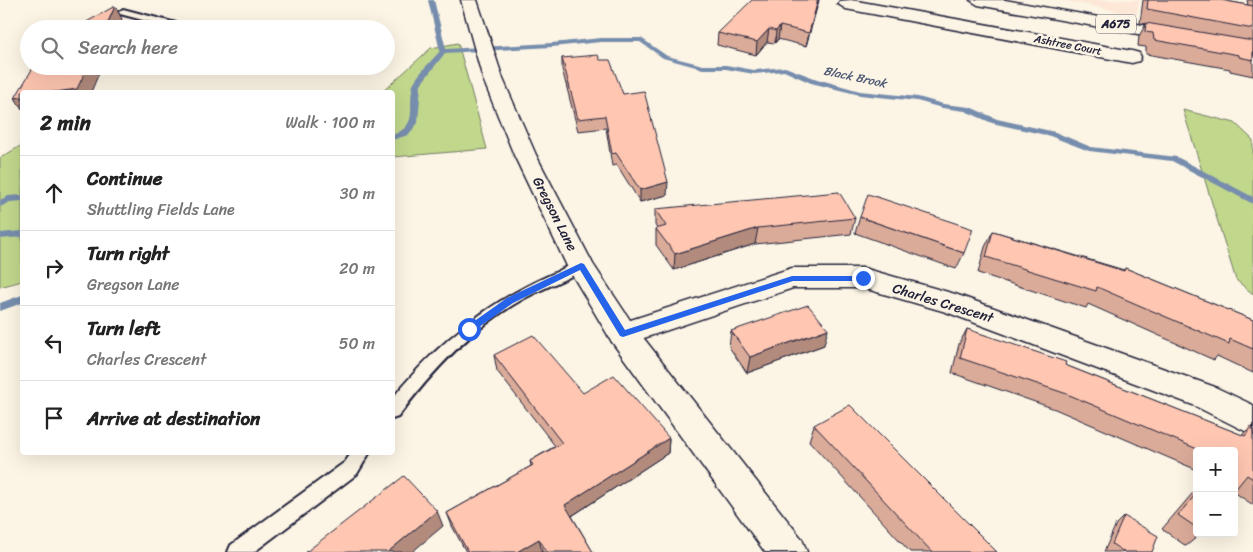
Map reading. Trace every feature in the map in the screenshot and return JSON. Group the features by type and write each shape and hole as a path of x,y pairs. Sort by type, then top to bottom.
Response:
{"street":[{"name":"Gregson Lane","path":"469,0 493,78 525,155 581,266 623,334 788,552"},
{"name":"A675","path":"978,0 1253,50"},
{"name":"Ashtree Court","path":"846,4 1132,57"},
{"path":"1005,33 1010,5"},
{"name":"Charles Crescent","path":"623,334 792,278 863,278 955,304 1204,396 1253,421"}],"lane":[{"path":"123,12 154,20"},
{"path":"395,408 416,380 469,329 510,301 581,266"},
{"path":"238,552 351,468 360,455"}],"shaded area":[{"path":"1061,0 1139,0 1137,15"}],"green space":[{"path":"458,43 487,149 395,157 395,90 384,90 431,48"},
{"path":"1183,110 1235,123 1253,140 1253,294 1236,280"},
{"path":"20,146 20,282 0,287 0,158"}],"building":[{"path":"752,0 818,0 809,33 780,26 776,31 769,29 757,42 718,33"},
{"path":"1148,0 1221,0 1253,6 1253,29 1147,9"},
{"path":"115,6 109,20 90,20"},
{"path":"1146,23 1253,41 1253,60 1239,57 1239,55 1154,40 1153,33 1145,32"},
{"path":"598,55 600,60 610,60 623,94 644,91 668,182 640,190 616,153 612,154 605,116 578,119 562,58"},
{"path":"29,75 84,75 77,89 20,90 20,97 15,98"},
{"path":"839,192 855,218 758,228 675,254 656,229 666,226 655,209"},
{"path":"868,194 973,229 964,253 860,217"},
{"path":"993,231 1124,271 1125,268 1253,320 1253,349 1230,339 1229,344 1097,287 1096,291 986,257"},
{"path":"808,305 828,329 750,357 731,331"},
{"path":"967,329 1066,362 1065,365 1245,436 1253,426 1253,479 1247,475 1238,486 1238,447 1193,447 1067,394 960,358"},
{"path":"533,335 583,393 614,375 669,438 565,505 593,552 547,552 539,539 517,552 468,552 447,513 533,465 530,461 562,443 494,355"},
{"path":"850,405 997,552 932,552 814,425"},
{"path":"404,476 437,511 388,552 306,552"},
{"path":"1193,498 1193,525 1178,515"},
{"path":"1124,516 1158,536 1152,552 1124,552 1112,544"}],"waterway":[{"path":"431,0 443,51"},
{"name":"Black Brook","path":"443,51 552,45 601,40 641,40 665,57 703,67 726,67 754,72 785,69 814,81 860,93 918,99 942,106 967,109 995,121 1052,134 1089,149 1174,159 1253,201"},
{"path":"395,137 405,133 414,123 417,84 443,51"},
{"path":"0,204 8,199 20,198"},
{"path":"0,236 20,234"},
{"path":"0,307 20,300"}],"route":[{"path":"469,329 510,301 581,266 623,334 792,278 863,278"}]}
